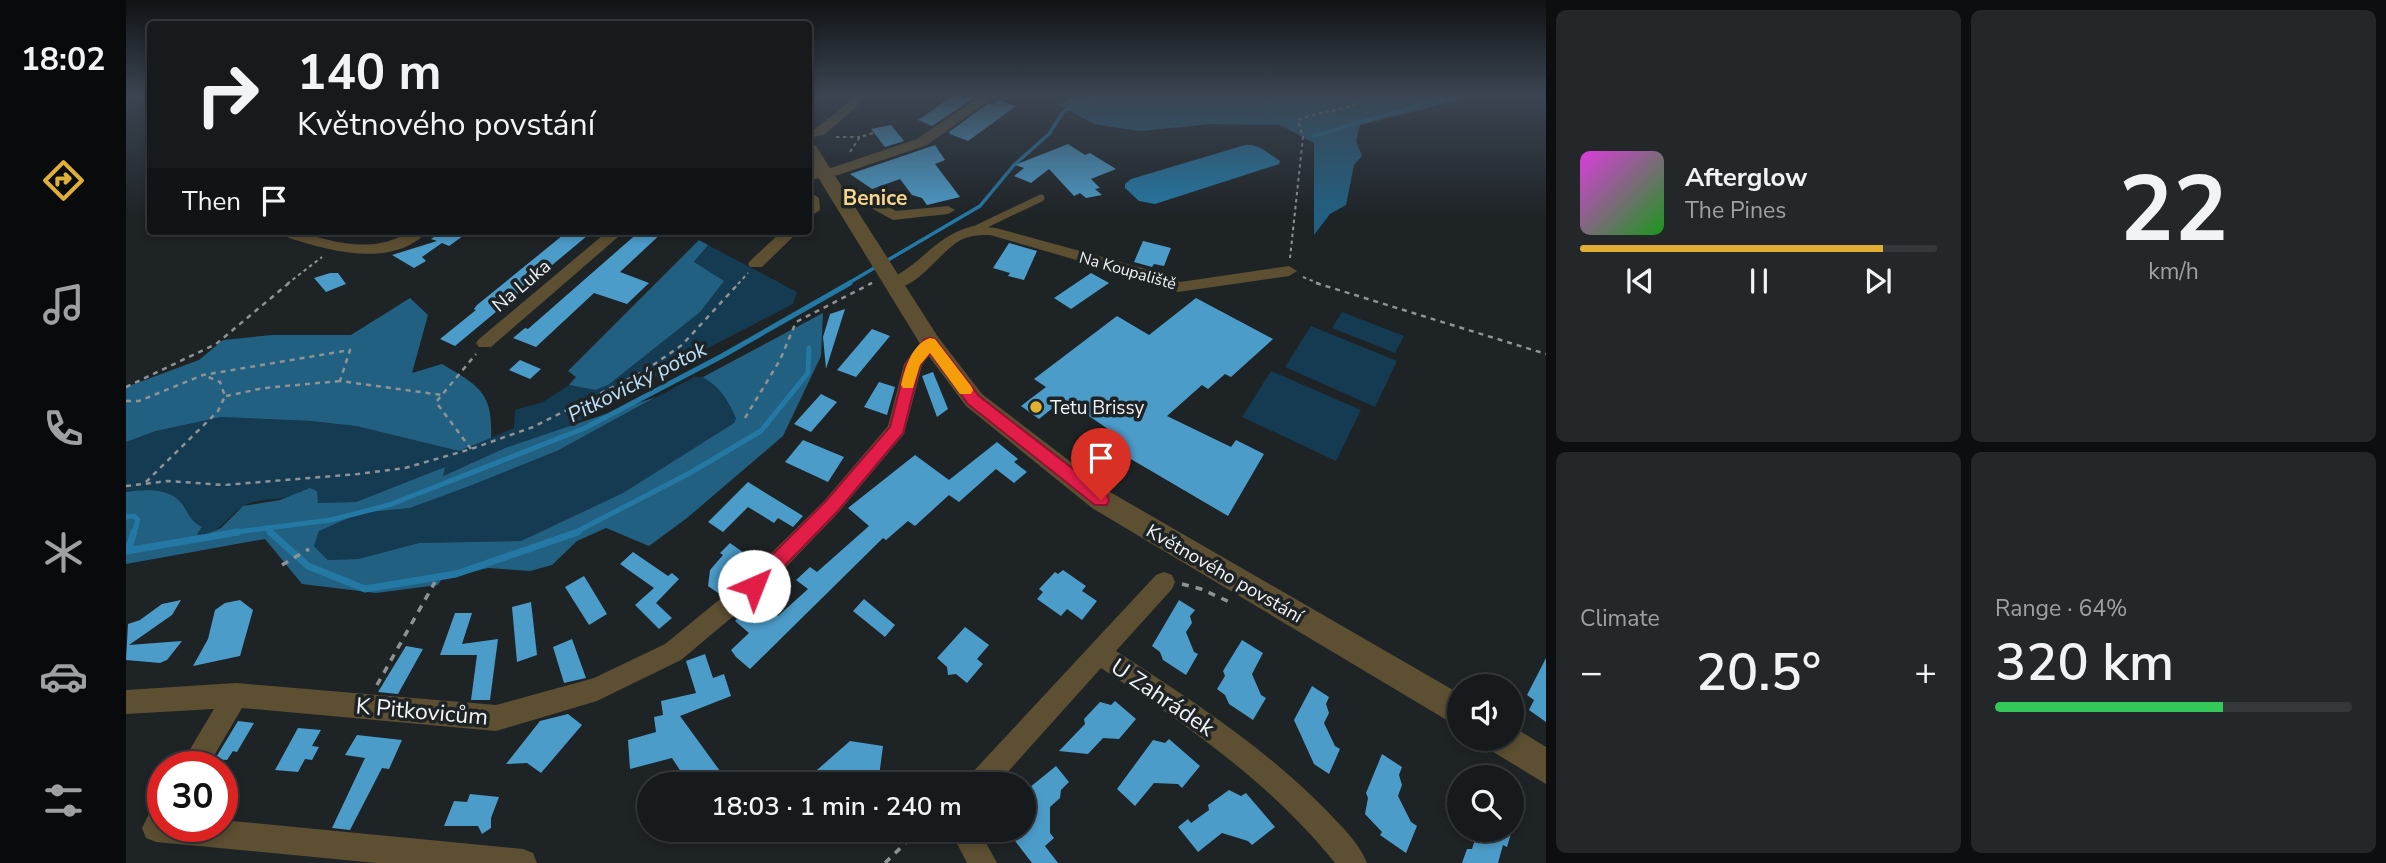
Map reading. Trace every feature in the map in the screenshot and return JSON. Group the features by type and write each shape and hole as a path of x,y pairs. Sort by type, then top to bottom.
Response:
{"street":[{"path":"825,173 922,142 930,136"},
{"name":"Květnového povstání","path":"812,152 930,342 974,400 1101,500 1447,704"},
{"path":"837,192 854,193 893,216 947,210"},
{"path":"888,272 906,279 951,237 974,230"},
{"name":"Na Koupaliště","path":"974,230 991,232 1158,278 1178,287 1289,271"},
{"path":"294,235 335,248 369,250 389,246 412,235"},
{"name":"Na Luka","path":"485,343 612,235"},
{"path":"757,264 787,235"},
{"name":"K Pitkovicům","path":"126,702 236,695 496,718 597,689 673,652 754,586 831,507 897,429 913,364 930,342"},
{"path":"1099,653 1161,584"},
{"name":"U Zahrádek","path":"990,772 1099,653 1242,751 1283,784 1335,838 1353,863"},
{"path":"202,751 236,695"},
{"path":"1522,751 1546,767"},
{"path":"238,836 523,863"},
{"path":"971,842 983,863"}],"lane":[{"path":"974,230 1041,198"}],"path":[{"path":"825,173 863,136"},
{"path":"1303,136 1289,271 1331,289 1546,354"},
{"path":"126,387 142,376 229,336 239,321 335,248"},
{"path":"126,486 168,481 224,485 405,468 534,427 643,372 682,345 757,264"},
{"path":"745,418 780,360 796,322 888,272"},
{"path":"471,449 436,402 485,343"},
{"path":"126,401 139,401 203,375 350,350 340,382"},
{"path":"145,483 218,411 225,396 220,382 203,375"},
{"path":"225,396 264,388 340,382 442,395"},
{"path":"282,565 309,549"},
{"path":"365,706 435,582"},
{"path":"1161,584 1188,584 1237,606"},
{"path":"886,863 907,842"}],"shaded area":[{"path":"1301,136 1357,136 1356,141 1362,156 1354,165 1346,205 1330,214 1314,235 1314,143"},
{"path":"1245,145 1263,150 1280,161 1279,164 1155,204 1139,201 1125,188 1125,184 1131,179"},
{"path":"699,240 708,245 694,262 724,281 700,312 608,385 595,390 569,385 576,377 568,371"},
{"path":"708,245 797,292 793,304 671,367 620,399 564,429 505,448 442,476 445,467 356,502 318,503 301,491 287,497 249,503 214,531 202,536 196,534 202,528 175,498 155,491 126,492 126,442 156,431 221,417 356,426 459,451 514,428 515,410 543,402 569,385 595,390"},
{"path":"410,298 428,315 412,373 442,364 466,378 486,400 491,438 459,451 356,426 221,417 156,431 126,442 126,387 199,360 223,340 272,335 351,335"},
{"path":"1342,312 1404,336 1395,353 1332,328"},
{"path":"823,313 821,356 783,436 687,518 649,546 606,528 577,541 552,565 530,571 488,568 441,580 438,585 376,593 302,584 265,539 126,564 126,492 158,491 176,498 202,527 197,534 202,536 221,528 243,506 280,500 310,488 317,491 318,503 356,502 445,467 443,476 505,448 656,397 557,451 472,485 410,508 360,513 319,531 314,546 328,560 358,559 419,543 521,541 623,493 734,423 736,418 727,400 703,377"},
{"path":"1311,326 1397,361 1375,407 1285,367"},
{"path":"770,344 734,423 623,493 521,541 419,543 358,559 328,560 314,546 319,531 360,513 410,508 557,451 694,377 703,377 711,382"},
{"path":"1271,371 1361,410 1336,461 1242,417"}],"building":[{"path":"877,136 900,136 904,141 885,147"},
{"path":"956,136 974,136 968,141"},
{"path":"1068,144 1085,155 1090,153 1116,169 1091,179 1100,188 1095,189 1102,195 1086,198 1080,193 1074,196 1049,169 1031,183 1014,176 1024,168 1015,165"},
{"path":"935,145 945,160 935,164 960,197 927,205 922,198 912,195 900,179 872,189 850,174"},
{"path":"437,235 464,235 449,246 442,243 422,257 426,261 414,268 392,255 437,241 431,239"},
{"path":"563,235 588,235 455,346 440,339 476,310 474,309"},
{"path":"635,235 660,235 620,272 649,283 627,304 594,293 536,347 513,338 525,328 528,329"},
{"path":"1143,241 1171,248 1164,266 1154,264 1152,267 1134,262"},
{"path":"1009,243 1037,251 1024,280 993,268"},
{"path":"338,273 346,284 326,292 314,278"},
{"path":"1091,273 1109,283 1071,309 1054,298"},
{"path":"1196,298 1273,339 1231,377 1225,374 1208,389 1202,385 1167,416 1231,447 1236,440 1264,454 1228,516 1124,455 1106,471 1081,453 1108,429 1064,399 1039,419 1021,406 1046,387 1034,379 1117,316 1149,335"},
{"path":"845,309 826,369 823,337 830,314"},
{"path":"872,329 890,336 856,377 837,370"},
{"path":"520,360 541,369 530,379 509,370"},
{"path":"933,372 948,409 937,417 922,376"},
{"path":"879,382 895,387 887,415 864,407"},
{"path":"821,394 837,402 811,432 794,424"},
{"path":"803,440 844,457 828,482 785,462"},
{"path":"997,442 1018,459 1014,462 1027,472 1014,483 996,469 959,502 949,495 915,526 908,521 886,540 883,538 750,669 736,657 731,650 749,633 735,621 759,599 778,616 808,589 796,580 810,567 817,572 869,526 848,508 915,455 949,480"},
{"path":"748,482 803,516 793,527 778,518 774,523 748,507 723,532 708,522"},
{"path":"730,543 758,563 721,595 708,586 710,570"},
{"path":"633,552 668,576 672,573 679,579 656,603 672,618 659,629 635,605 654,588 620,564"},
{"path":"1063,570 1086,586 1082,591 1097,601 1082,620 1067,609 1061,616 1037,599 1043,592 1039,589 1055,572 1058,574"},
{"path":"584,576 607,614 589,625 565,587"},
{"path":"864,599 895,625 885,637 853,611"},
{"path":"181,600 172,615 129,645 182,641 167,660 160,663 126,660 128,624 140,620 162,604"},
{"path":"240,600 253,610 240,656 193,666 208,639 215,610 225,603"},
{"path":"1179,600 1195,610 1190,616 1192,623 1186,632 1194,652 1198,654 1186,675 1163,660 1160,652 1152,646"},
{"path":"531,602 537,655 517,662 512,607"},
{"path":"455,613 472,613 462,644 498,639 490,700 471,700 477,655 440,655"},
{"path":"965,627 989,645 977,659 983,664 967,683 956,674 948,675 947,667 937,658"},
{"path":"572,639 586,678 564,683 553,647"},
{"path":"1242,640 1263,653 1252,674 1261,695 1266,698 1253,720 1229,704 1225,695 1217,689 1225,676 1223,671"},
{"path":"406,646 423,649 398,694 378,692"},
{"path":"705,654 713,678 724,674 731,696 680,716 720,771 681,772 672,758 630,769 628,740 656,732 654,717 663,715 661,701 696,693 686,661"},
{"path":"1546,658 1546,722 1529,710 1534,700 1527,695"},
{"path":"1312,686 1329,697 1326,704 1329,713 1324,723 1335,746 1340,749 1329,774 1314,764 1294,720"},
{"path":"1115,701 1136,719 1119,739 1103,738 1088,754 1059,751 1085,724 1084,719 1100,702 1111,705"},
{"path":"568,714 582,725 541,773 527,763 506,764 540,721"},
{"path":"238,721 254,723 238,751 220,751"},
{"path":"298,728 321,730 312,746 319,747 312,760 305,759 298,772 275,770"},
{"path":"357,735 402,740 389,769 382,768 350,830 332,828 365,758 345,755"},
{"path":"1169,739 1200,766 1182,788 1178,784 1154,783 1135,806 1117,789 1153,740 1165,743"},
{"path":"850,741 883,746 880,772 817,770"},
{"path":"1382,754 1402,767 1399,775 1402,785 1398,796 1411,822 1417,826 1406,853 1380,835 1382,832 1365,814 1368,798 1366,793"},
{"path":"1056,766 1069,782 1061,790 1060,798 1050,807 1050,833 1054,838 1045,846 1058,863 1032,863 1016,842 1036,842 1036,782"},
{"path":"1229,790 1241,796 1246,793 1275,827 1252,845 1248,841 1222,833 1198,852 1178,827 1188,819 1191,823 1209,810 1208,805"},
{"path":"470,794 499,797 491,818 491,828 482,834 478,826 444,826 454,801 467,802"},
{"path":"1474,842 1508,842 1507,847 1503,845 1498,863 1462,863 1467,849 1472,849"}],"waterway":[{"name":"Pitkovický potok","path":"847,284 980,206 1014,165 1046,136"},
{"name":"Pitkovický potok","path":"266,528 331,520 389,505 585,428 722,356 850,283"},
{"path":"574,533 688,474 761,431 808,373 809,348"},
{"path":"126,517 134,516 138,520 134,533"},
{"name":"Pitkovický potok","path":"228,533 266,528"},
{"path":"266,528 272,533"},
{"path":"128,551 134,532"},
{"name":"Pitkovický potok","path":"128,551 238,532"},
{"path":"270,532 308,566 365,589 456,574 578,532"}],"slow traffic":[{"path":"908,385 913,364 930,342 966,390"}],"place":[{"name":"Tetu Brissy","path":"1036,407"}],"district":[{"name":"Benice","path":"875,198"}],"route":[{"path":"754,586 831,507 897,429 913,364 930,342 974,400 1040,455 1101,500"}]}
